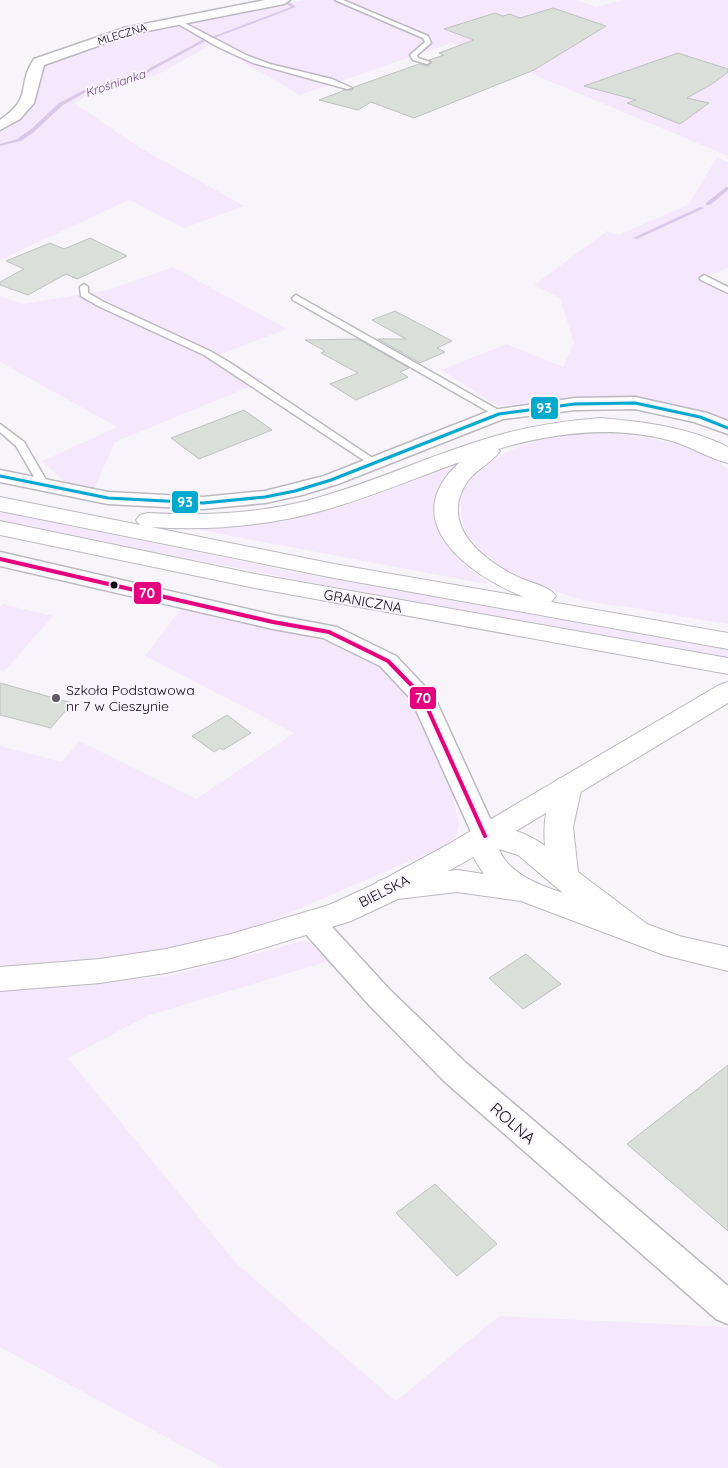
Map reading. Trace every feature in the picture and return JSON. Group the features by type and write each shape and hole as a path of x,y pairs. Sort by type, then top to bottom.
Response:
{"main road":[{"path":"41,513 170,522 250,518 281,514 336,500 452,456 527,433 578,425 632,427 665,432 693,440 728,456"},
{"path":"527,433 505,442 470,464 451,488 447,499 449,522 453,534 462,548 488,570 527,590 659,629"},
{"name":"GRANICZNA","path":"0,504 334,570 728,641"},
{"name":"GRANICZNA","path":"0,528 255,581 728,666"},
{"path":"659,654 728,673"},
{"name":"BIELSKA","path":"0,979 44,977 136,967 210,953 340,913 389,889 485,836 718,696"},
{"path":"563,875 558,827 568,786"},
{"path":"530,893 499,874 484,851 485,836 510,840 528,848 589,898 635,931"},
{"path":"389,889 457,881 530,893 675,946 728,959"}],"street":[{"name":"MLECZNA","path":"0,126 27,102 33,70 39,62 129,31 175,20 284,0"},
{"path":"0,476 108,498 203,503 265,498 295,491 375,463 499,414 574,404 635,403 700,417 728,428"},
{"path":"0,559 273,622 329,632 388,661 422,696 485,836"},
{"name":"ROLNA","path":"312,923 380,998 455,1072 728,1308"}],"lane":[{"path":"338,0 426,37 428,43 413,55 415,59 427,62"},
{"path":"175,20 246,57 267,65 329,80 349,88"},
{"path":"704,278 728,290"},
{"path":"84,287 84,294 101,304 208,353 375,463"},
{"path":"296,298 499,414"},
{"path":"0,427 20,444 44,485"}],"shaded area":[{"path":"303,0 333,0 394,22 344,0 576,0 596,7 623,0 728,0 728,156 513,66 452,43 300,95 212,44 157,75 111,85 93,92 74,103 139,147 244,206 184,228 129,200 0,260 0,129 7,125 37,71 46,61 131,32"},
{"path":"717,157 728,162 728,268 709,276 728,285 728,420 719,416 636,399 561,401 498,406 441,370 507,344 563,367 574,343 560,298 534,285 607,231 619,235 689,204"},
{"path":"173,267 287,329 219,355 264,381 115,442 94,489 64,482 42,461 117,427 0,362 0,296 22,304 108,290"},
{"path":"582,432 639,436 677,444 695,450 728,469 728,624 597,603 545,588 509,571 493,560 468,535 462,519 461,497 466,486 478,473 504,453 518,447 548,438"},
{"path":"458,461 460,462 440,485 435,500 438,528 454,553 464,564 487,582 486,584 199,530 274,521 319,513 380,494"},
{"path":"0,512 305,574 728,650 728,657 272,575 0,520"},
{"path":"3,604 53,616 4,672 0,671 0,607"},
{"path":"184,605 328,642 379,666 401,686 413,702 450,782 459,825 455,839 440,848 255,928 139,955 75,964 0,965 0,746 62,762 79,741 196,799 294,733 145,656"},
{"path":"307,940 329,961 147,1016 68,1058 237,1264 396,1401 499,1316 728,1327 728,1468 223,1468 0,1347 0,989 168,976"}],"building":[{"path":"553,8 606,26 534,70 414,118 371,102 358,110 319,100 345,90 352,90 354,87 419,64 428,66 432,62 429,60 444,55 439,53 474,40 444,29 495,13 503,16 510,14 520,18"},
{"path":"678,53 728,69 728,72 712,84 687,98 709,103 680,124 627,103 636,100 584,86"},
{"path":"90,238 127,256 77,279 66,274 28,295 0,285 0,282 24,269 6,261 50,243 64,249"},
{"path":"395,311 452,341 437,348 445,352 420,363 378,339 406,339 372,320"},
{"path":"358,339 409,368 400,372 408,377 356,400 330,384 358,373 321,353 325,351 305,340"},
{"path":"244,410 272,430 199,459 171,438"},
{"path":"0,683 72,703 51,728 0,715"},
{"path":"227,715 251,733 223,750 220,748 214,752 192,736"},
{"path":"526,954 561,984 523,1009 489,978"},
{"path":"728,1065 728,1231 627,1144"},
{"path":"435,1184 497,1244 457,1276 396,1213"}],"waterway":[{"name":"Krośnianka","path":"211,38 294,7 285,1"},
{"name":"Krośnianka","path":"0,145 19,140 32,131 61,104 87,90 111,81 140,77 151,69 207,39"},
{"path":"708,204 728,188"},
{"path":"635,238 702,208"}],"transit line":[{"name":"93","path":"0,476 108,498 203,503 265,497 295,491 331,480 499,414 575,404 635,403 700,417 728,428"},
{"name":"70","path":"0,559 273,622 329,632 388,661 422,696 485,836"}],"place":[{"name":"Szkoła Podstawowa nr 7 w Cieszynie","path":"56,698"}]}
